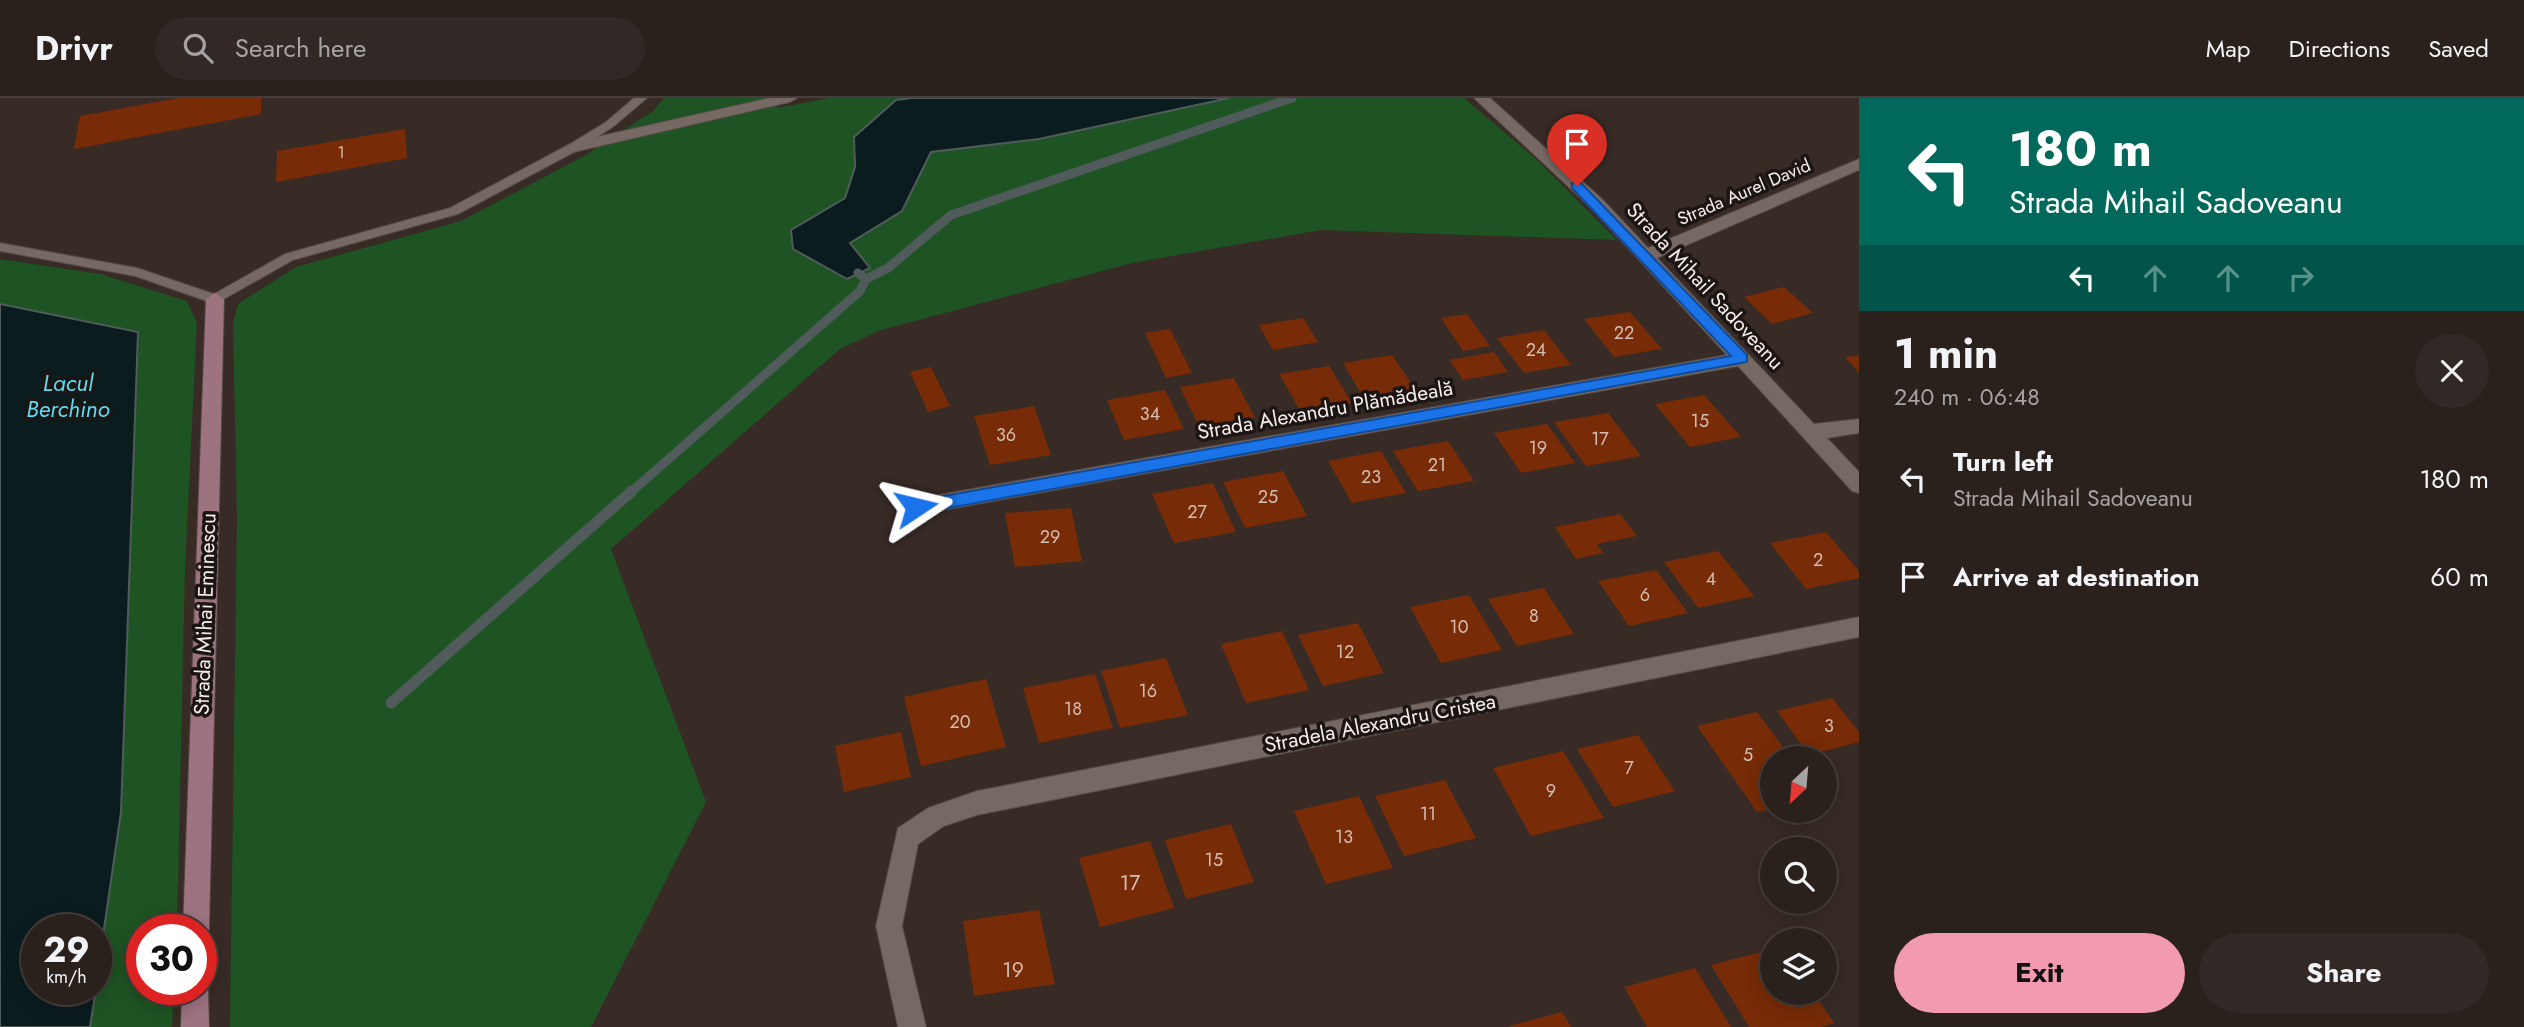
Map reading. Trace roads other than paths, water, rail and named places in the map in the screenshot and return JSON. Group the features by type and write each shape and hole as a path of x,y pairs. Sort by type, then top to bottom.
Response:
{"street":[{"path":"574,147 790,98"},
{"name":"Strada Mihail Sadoveanu","path":"1481,98 1596,203 1813,432 1859,485"},
{"name":"Strada Aurel David","path":"1645,256 1859,164"},
{"name":"Strada Mihai Eminescu","path":"196,914 215,299"},
{"name":"Strada Alexandru Plămădeală","path":"916,507 1742,359"},
{"path":"1813,432 1859,426"},
{"name":"Stradela Alexandru Cristea","path":"912,1027 889,926 907,837 937,816 977,803 1859,627"},
{"path":"195,1005 195,1027"}],"lane":[{"path":"0,247 137,272 215,299 289,257 454,211 574,147 610,124 641,98"}],"water":[{"path":"1229,98 1039,139 931,152 902,211 850,243 870,268 847,279 793,249 791,230 845,198 855,167 854,137 896,100"},
{"name":"Lacul Berchino","path":"0,304 138,332 121,812 106,914 21,914 21,1005 93,1005 90,1027 0,1027"}],"waterway":[{"path":"866,279 888,268 951,215 1292,98"},
{"path":"858,273 866,279"},
{"path":"630,493 860,291 866,279"},
{"path":"391,703 632,491"}]}
